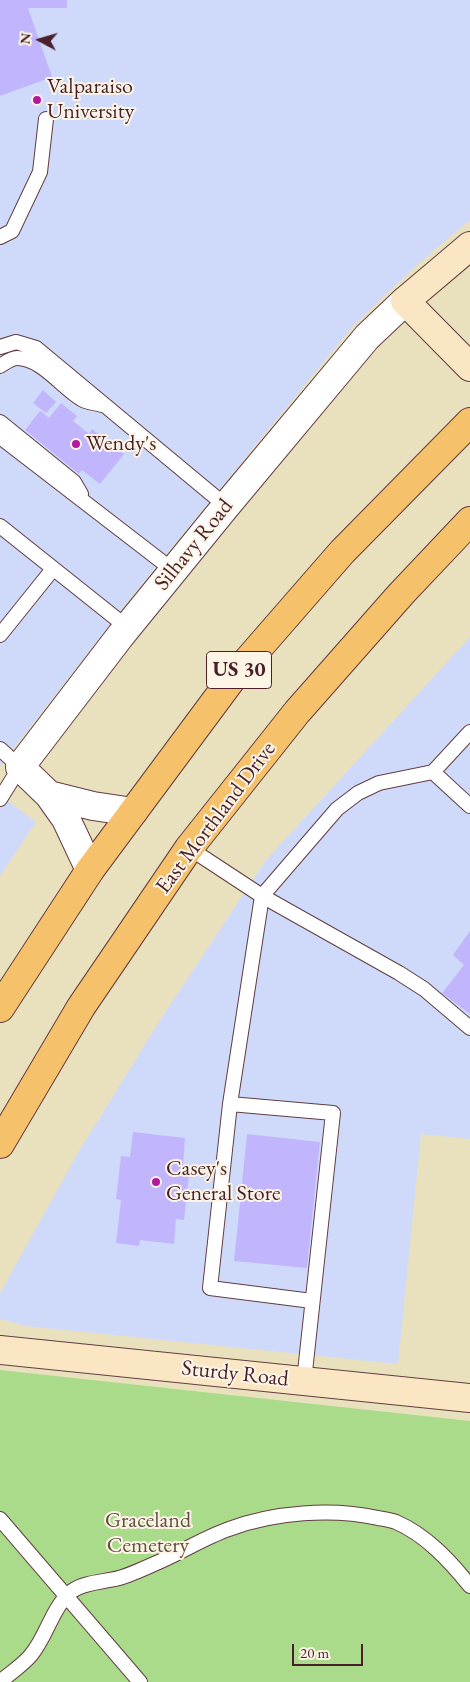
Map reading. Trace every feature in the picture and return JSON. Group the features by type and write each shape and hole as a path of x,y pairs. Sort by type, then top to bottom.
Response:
{"highway":[{"name":"US 30","path":"0,1008 90,870 234,676 342,552 470,422"},
{"name":"East Morthland Drive","path":"0,1144 81,1007 189,848 297,712 401,594 470,521"}],"street":[{"name":"Silhavy Road","path":"20,767 226,506 367,337 405,301 470,246"},
{"path":"405,301 470,367"},
{"path":"20,767 49,795 66,819 90,870"},
{"path":"49,795 93,806 133,812"},
{"name":"Sturdy Road","path":"0,1350 470,1398"}],"lane":[{"path":"0,237 12,231 40,172 46,120"},
{"path":"0,347 16,342 36,348 226,506"},
{"path":"0,366 16,358 30,361 44,369 84,401 105,405"},
{"path":"0,422 74,482 84,502"},
{"path":"0,437 174,571"},
{"path":"0,526 128,628"},
{"path":"0,635 53,568"},
{"path":"312,1301 210,1288 230,1104 262,896 337,809 358,793 379,783 433,772 470,732"},
{"path":"0,749 20,767 0,799"},
{"path":"433,772 470,806"},
{"path":"189,848 262,896 424,989 470,1028"},
{"path":"230,1104 333,1114 304,1381"},
{"path":"0,1682 31,1655 57,1608 73,1590 89,1584 119,1578 229,1529 267,1519 332,1512 364,1515 396,1522 423,1538 448,1560 470,1586"},
{"path":"0,1519 140,1682"}],"shaded area":[{"path":"0,0 470,0 470,220 418,264 354,325 133,595 0,766"},
{"path":"470,637 470,1139 421,1134 398,1364 26,1326 0,1319 0,1293 79,1151 162,1017 266,860"},
{"path":"0,795 36,822 0,876"}],"green space":[{"name":"Graceland Cemetery","path":"0,1370 470,1421 470,1682 0,1682"}],"building":[{"path":"0,0 67,0 67,8 28,8 52,77 0,96"},
{"path":"43,390 56,402 46,413 33,403"},
{"name":"Wendy's","path":"61,403 77,416 73,421 89,434 92,429 124,454 100,484 82,470 79,474 25,430 40,411 49,418"},
{"path":"470,931 470,1014 442,993 464,965 453,955"},
{"path":"133,1132 185,1138 183,1166 190,1166 184,1220 176,1219 174,1244 140,1240 139,1246 116,1243 121,1200 116,1199 121,1156 130,1157"},
{"path":"247,1134 320,1142 307,1268 234,1261"}],"place":[{"name":"Valparaiso University","path":"37,100"},
{"name":"Wendy's","path":"76,444"},
{"name":"Casey's General Store","path":"156,1182"}]}
